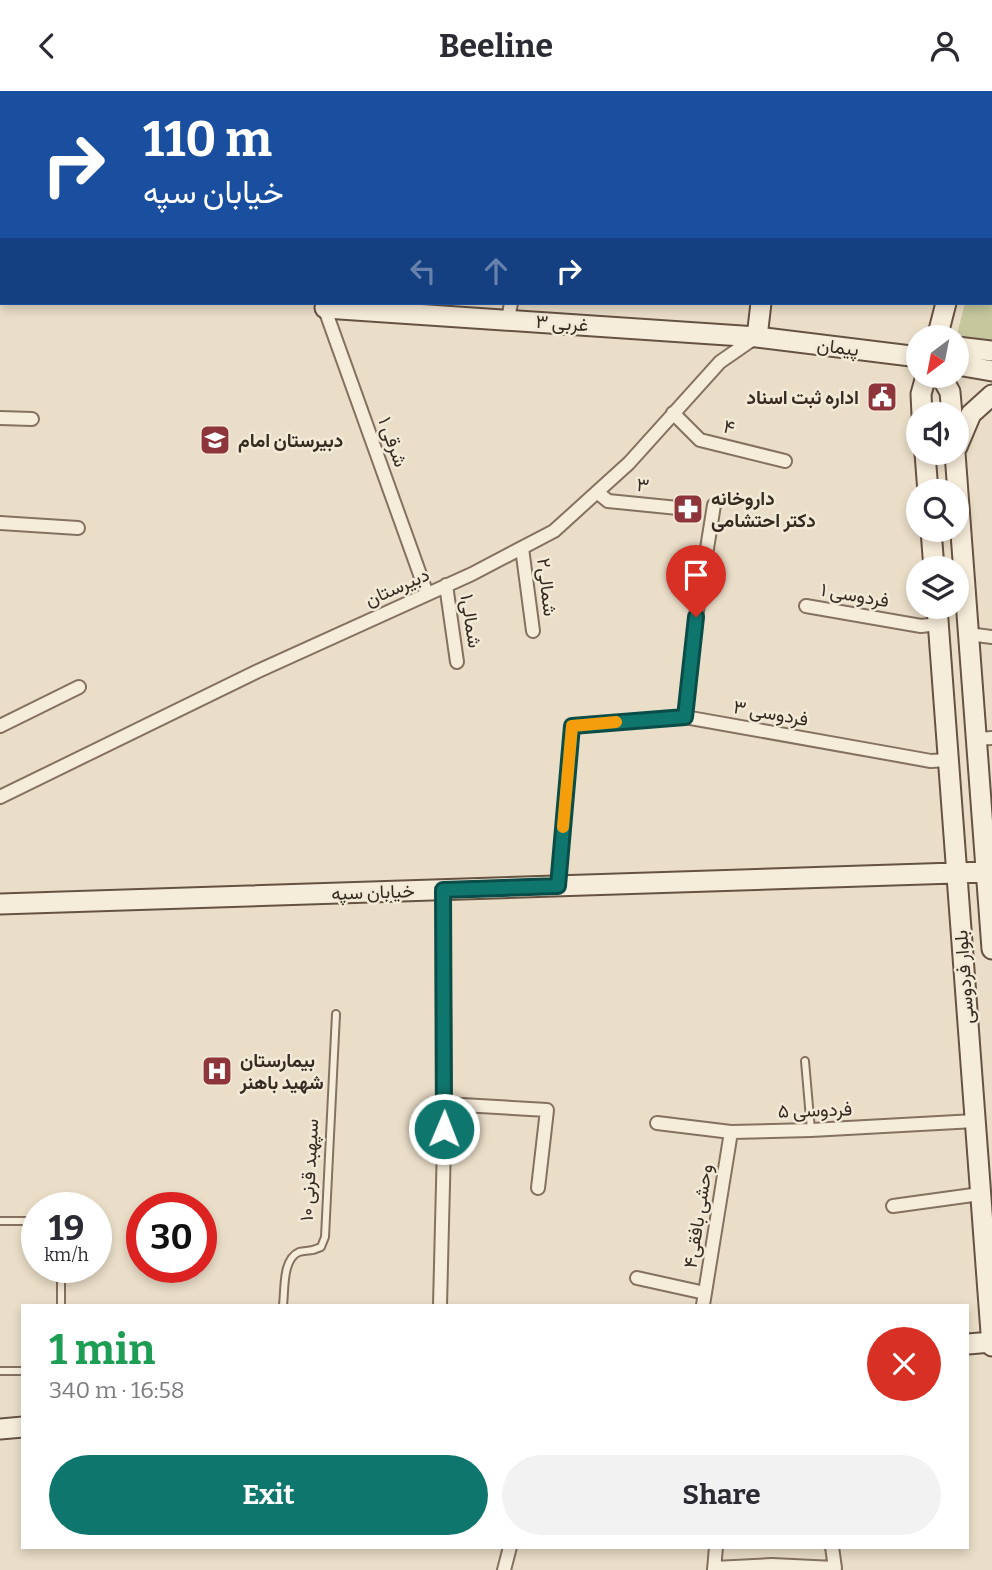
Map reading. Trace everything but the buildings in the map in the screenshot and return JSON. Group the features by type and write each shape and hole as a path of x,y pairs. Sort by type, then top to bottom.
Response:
{"street":[{"name":"۳ غربی","path":"324,305 510,311 757,337"},
{"name":"شرقی ۱","path":"324,305 427,594"},
{"path":"757,337 761,305"},
{"path":"940,325 945,305"},
{"name":"پیمان","path":"757,337 906,355"},
{"name":"دبیرستان","path":"0,797 554,531 629,463 720,362 757,337"},
{"path":"970,348 992,351"},
{"path":"970,367 992,371"},
{"path":"969,419 992,394"},
{"name":"۴","path":"673,413 700,440 785,461"},
{"path":"0,418 32,419"},
{"name":"بلوار فردوسی","path":"957,465 968,633 984,738 988,833 986,872 992,949"},
{"name":"۳","path":"597,492 608,501 688,509"},
{"path":"685,717 696,617 714,505"},
{"path":"0,523 78,528"},
{"name":"شمالی۲","path":"522,548 533,631"},
{"name":"شمالی۱","path":"446,585 457,662"},
{"name":"فردوسی ۱","path":"806,606 921,625 932,619"},
{"name":"بلوار فردوسی","path":"937,619 992,1343"},
{"path":"968,633 992,637"},
{"path":"0,726 79,687"},
{"name":"فردوسی ۳","path":"558,886 572,726 685,717 931,761 948,760"},
{"name":"خیابان سپه","path":"3,906 986,872"},
{"path":"440,1304 444,1104 443,890"},
{"path":"444,1104 547,1110 538,1188"},
{"name":"فردوسی ۵","path":"657,1123 732,1132 811,1131 975,1121"},
{"name":"وحشی بافقی۴","path":"704,1299 732,1132"},
{"path":"892,1206 980,1194"},
{"path":"637,1277 704,1299"},
{"path":"969,1344 992,1343"},
{"path":"0,1429 21,1427"},
{"path":"503,1570 509,1549"},
{"path":"716,1549 714,1569 772,1566 835,1568 832,1549"}],"lane":[{"name":"سپهبد قرنی ۱۰","path":"284,1304 291,1258 299,1252 310,1252 321,1247 325,1237 336,1014"},
{"path":"805,1061 811,1131"},
{"path":"0,1221 21,1221"},
{"path":"61,1283 61,1304"},
{"path":"0,1371 21,1371"}],"green space":[{"path":"964,305 992,305 992,346 970,341 970,325 959,325"}],"slow traffic":[{"path":"563,827 572,726 616,722"}],"place":[{"name":"اداره ثبت اسناد","path":"882,397"},
{"name":"دبیرستان امام","path":"215,440"},
{"name":"داروخانه دکتر احتشامی","path":"688,509"},
{"name":"بیمارستان شهید باهنر","path":"217,1071"}],"route":[{"path":"444,1129 443,890 558,886 572,726 685,717 696,617"}]}
